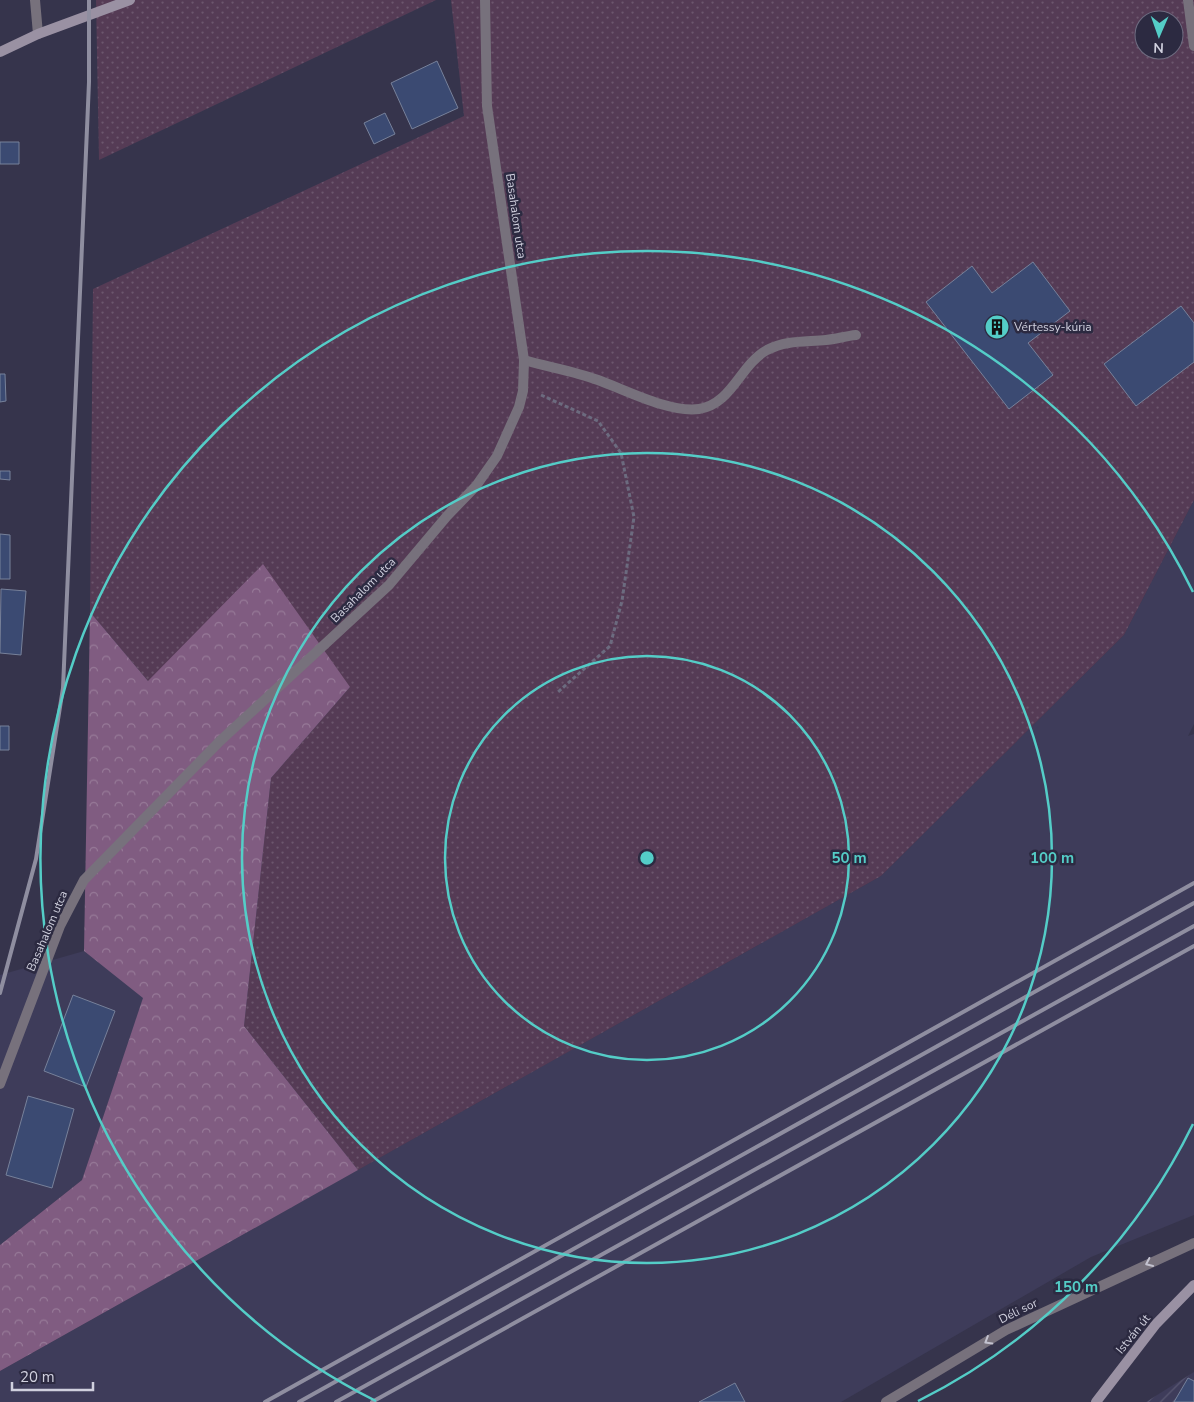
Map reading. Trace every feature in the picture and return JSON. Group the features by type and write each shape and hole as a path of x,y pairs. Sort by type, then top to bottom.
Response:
{"street":[{"path":"36,0 38,34"},
{"path":"0,52 38,34 130,0"},
{"name":"Basahalom utca","path":"0,1084 60,926 84,880 220,742 389,585 476,486 497,456 512,426 523,391 524,360 487,106 485,0"},
{"path":"1188,0 1194,46"},
{"path":"524,360 596,379 647,399 679,407 699,409 713,404 725,396 765,351 788,341 825,340 856,335"},
{"name":"Déli sor","path":"886,1402 1006,1330 1194,1243"},
{"name":"István út","path":"1096,1402 1156,1324 1194,1285"}],"path":[{"path":"523,391 552,399 598,421 621,453 634,517 622,601 610,646 558,692"}],"shaded area":[{"path":"96,0 436,0 99,160"},
{"path":"451,0 1194,0 1194,500 1124,635 881,876 358,1170 244,1026 271,778 350,687 148,681 90,612 93,289 464,116"},
{"path":"1194,500 1194,724 1188,736 1194,734 1194,1215 1091,1257 841,1402 0,1402 0,1371 881,876 1124,635"},
{"path":"84,951 144,997 82,1180 0,1245 0,975"},
{"path":"1194,1372 1194,1402 1146,1402"}],"green space":[{"path":"263,564 350,687 271,778 244,1026 358,1170 0,1371 0,1245 82,1180 143,998 84,951 90,612 148,681"}],"building":[{"path":"437,61 458,108 412,129 391,83"},
{"path":"385,113 395,134 374,144 364,123"},
{"path":"0,142 19,142 19,164 0,164"},
{"name":"Vértessy-kúria","path":"1033,262 1070,311 1028,343 1053,375 1009,409 926,302 972,266 992,293"},
{"path":"1181,306 1194,323 1194,362 1136,406 1104,364"},
{"path":"0,374 5,374 6,401 0,402"},
{"path":"0,471 10,471 10,480 0,479"},
{"path":"0,534 10,535 10,579 0,579"},
{"path":"1,589 26,591 21,655 0,653"},
{"path":"0,726 9,726 9,750 0,750"},
{"path":"73,995 115,1011 86,1087 44,1071"},
{"path":"28,1096 74,1109 52,1188 6,1175"},
{"path":"1188,1378 1194,1381 1194,1402 1174,1402"},
{"path":"735,1383 745,1402 699,1402"}],"railway":[{"path":"0,993 36,859 63,688 89,82 89,0"},
{"path":"265,1402 1194,883"},
{"path":"299,1402 1194,903"},
{"path":"336,1402 1194,926"},
{"path":"372,1402 1194,946"}],"place":[{"name":"Vértessy-kúria","path":"997,327"}]}
